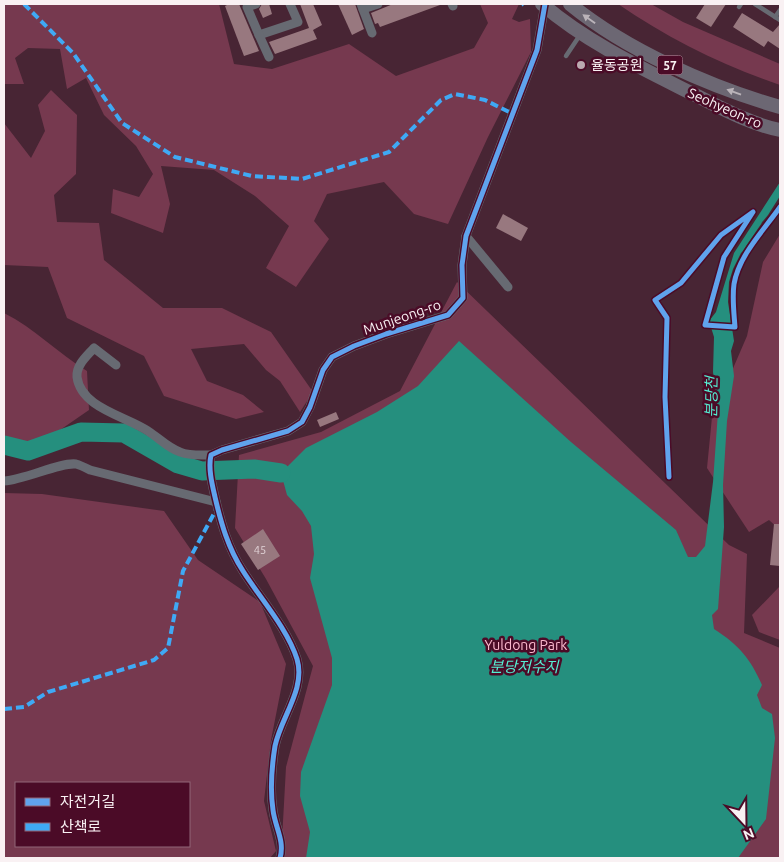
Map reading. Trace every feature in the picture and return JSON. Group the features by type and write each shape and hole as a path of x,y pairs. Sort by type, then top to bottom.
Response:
{"main road":[{"name":"Seohyeon-ro","path":"544,4 610,50 694,95 749,120 780,130"},
{"name":"Seohyeon-ro","path":"570,4 589,20 657,58 709,83 780,107"}],"street":[{"path":"256,4 247,7 269,57"},
{"path":"259,35 298,22 290,4"},
{"path":"372,33 362,6 378,4"},
{"name":"Munjeong-ro","path":"210,458 222,450 288,431 302,422 310,407 323,370 332,358 354,346 386,334 448,315 462,298 462,265 466,236 536,50 544,4"},
{"path":"466,236 508,287"},
{"path":"116,365 94,348 80,363 77,375 80,389 94,403 148,430 170,447 182,453 210,458 213,490 228,544 274,616 296,657 300,674 292,701 282,720 275,746 272,778 273,811 280,832 282,851 280,858"},
{"path":"4,481 17,480 66,464 77,464 98,472 216,502"}],"lane":[{"path":"755,4 780,20"},
{"path":"775,17 780,10"},
{"path":"566,56 582,32"}],"green space":[{"path":"4,4 219,4 234,64 272,69 349,44 396,76 474,48 488,23 480,4 519,4 512,19 519,22 530,19 531,52 488,137 448,224 414,214 384,182 327,194 314,221 329,239 296,287 266,268 289,226 255,196 214,170 161,166 170,204 163,233 111,213 113,189 139,197 153,174 136,146 104,115 86,78 67,89 60,49 28,48 15,58 24,84 4,84"},
{"path":"618,4 651,4 683,22 780,64 780,85 717,60 676,40"},
{"path":"51,90 77,115 76,174 54,195 57,222 99,223 104,260 163,308 222,308 271,332 313,392 300,412 280,381 266,370 244,344 191,349 207,381 243,395 264,412 236,419 164,396 144,356 67,318 48,267 4,265 4,123 31,158 45,131 38,105"},
{"path":"780,234 780,530 769,520 749,532 707,468 712,417 747,336 763,262"},
{"name":"분당저수지","path":"457,282 729,545 747,554 744,633 780,648 780,858 281,858 286,767 313,666 266,579 235,528 239,455 321,432 400,391"},
{"path":"4,313 26,326 87,371 89,410 60,430 4,454"},
{"path":"4,493 42,494 164,511 198,560 260,602 286,664 271,740 264,801 276,851 270,858 4,858"},
{"path":"780,586 780,640 759,632 752,615"}],"water":[{"name":"분당저수지","path":"780,182 780,196 768,215 748,239 733,269 729,282 728,302 734,341 731,351 734,376 727,421 723,485 724,527 718,609 712,615 714,629 737,647 753,667 762,685 757,695 762,708 772,714 775,738 766,819 738,858 306,858 310,832 300,796 301,772 332,685 332,658 310,578 314,554 311,526 302,511 287,495 281,473 306,448 377,412 418,386 459,341 571,442 676,530 688,557 696,557 705,546 713,482 718,412 713,372 714,337 709,321 716,312 734,253"}],"building":[{"path":"239,4 259,51 244,56 225,6"},
{"path":"262,4 269,4 272,14 263,18 259,9"},
{"path":"300,4 313,4 322,25 313,30 317,39 275,54 269,42 309,28"},
{"path":"338,4 355,4 364,29 352,35"},
{"path":"393,4 440,5 380,27 378,23 375,24 371,13"},
{"path":"705,4 726,4 711,27 696,18"},
{"path":"742,13 773,32 780,24 780,49 768,41 764,47 733,27"},
{"path":"503,214 528,228 521,241 496,228"},
{"path":"336,412 339,419 320,427 317,420"},
{"path":"774,524 780,524 780,566 770,565"},
{"path":"263,529 280,556 258,570 241,544"}],"waterway":[{"name":"분당천","path":"741,251 760,223"},
{"path":"4,445 28,451 81,432 124,433 178,464 202,471 254,469 281,473"}],"marked path":[{"path":"24,4 73,53 122,123 175,157 252,176 302,179 389,152 441,100 455,94 485,100 513,114"},
{"path":"4,709 24,707 48,692 154,660 168,648 183,571 217,508"}],"cycle path":[{"path":"280,858 281,840 272,802 272,769 275,746 296,692 299,670 293,647 287,636 243,571 229,544 213,487 210,471 211,455 222,450 288,431 302,422 310,407 323,370 332,357 386,334 448,315 463,298 462,265 466,236 537,50 545,4"},
{"path":"669,477 665,397 667,318 655,300 681,283 721,235 753,212 724,257 705,325 735,327 733,295 737,273 747,253 780,207"}],"place":[{"name":"율동공원","path":"581,65"}],"park label":[{"name":"Yuldong Park","path":"526,645"}]}
